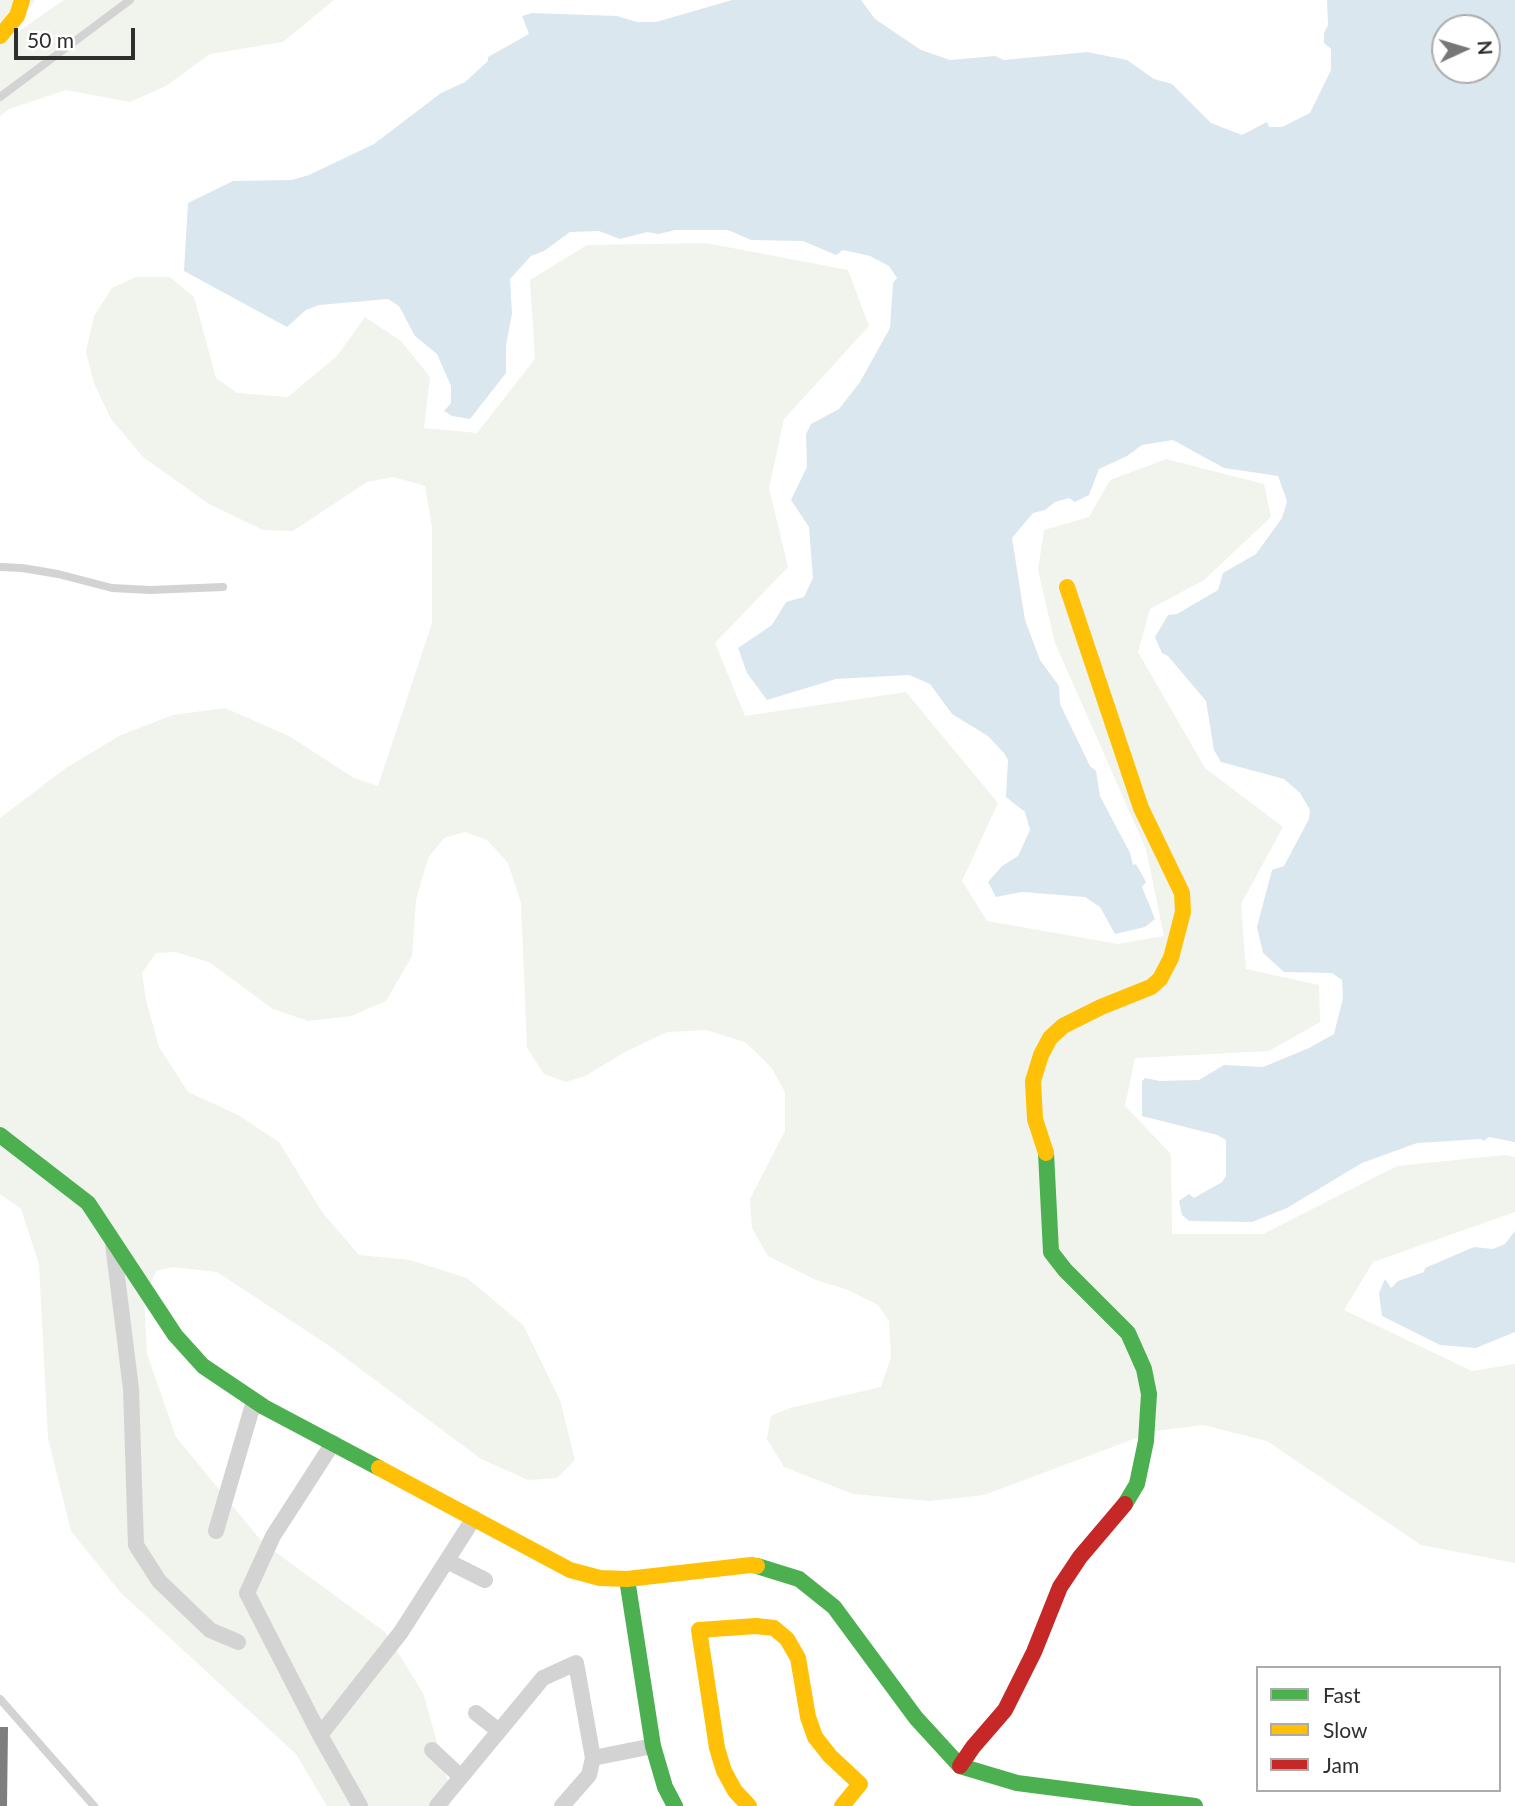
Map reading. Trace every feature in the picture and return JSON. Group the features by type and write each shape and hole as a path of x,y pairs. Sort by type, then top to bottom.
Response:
{"street":[{"path":"0,36 18,16 22,0"},
{"path":"960,1766 1005,1710 1034,1652 1060,1587 1080,1557 1124,1507 1137,1483 1146,1441 1149,1394 1144,1368 1128,1334 1065,1270 1051,1252 1046,1151 1035,1119 1033,1081 1041,1055 1050,1038 1063,1026 1151,987 1160,979 1171,958 1183,912 1182,893 1141,808 1067,587"},
{"path":"0,1135 88,1203 175,1335 203,1366 254,1401 569,1570 600,1578 627,1579 751,1565 799,1579 834,1607 916,1718 960,1766 1017,1783 1195,1806"},
{"path":"113,1241 131,1389 136,1545 159,1581 210,1630 238,1642"},
{"path":"216,1531 254,1401"},
{"path":"333,1443 273,1536 247,1593 360,1806"},
{"path":"320,1735 401,1632 474,1518"},
{"path":"447,1561 485,1580"},
{"path":"627,1579 653,1746 665,1787 675,1806"},
{"path":"749,1806 734,1791 717,1748 699,1630 755,1626 774,1628 787,1639 798,1658 808,1717 815,1737 830,1756 860,1784 842,1806"},
{"path":"437,1806 543,1678 576,1663 593,1758 589,1775 562,1806"},
{"path":"476,1713 499,1731"},
{"path":"593,1758 653,1746"},
{"path":"432,1750 461,1777"}],"lane":[{"path":"0,97 130,0"},
{"path":"0,567 58,574 112,588 150,590 223,587"},
{"path":"1,1700 94,1806"}],"shaded area":[{"path":"0,0 35,0 9,38 64,0 334,0 283,42 210,54 166,86 130,102 66,90 9,109 0,116"},
{"path":"732,0 861,0 875,19 921,50 950,60 995,56 1004,60 1087,52 1127,60 1154,79 1172,84 1211,123 1242,135 1267,122 1269,127 1282,127 1310,113 1331,70 1331,49 1324,43 1324,33 1328,25 1327,0 1515,0 1515,1142 1489,1137 1484,1141 1417,1143 1362,1163 1287,1208 1252,1222 1189,1221 1182,1215 1179,1201 1189,1194 1194,1198 1222,1182 1226,1176 1226,1140 1217,1135 1142,1116 1142,1081 1145,1078 1160,1081 1199,1080 1224,1065 1263,1067 1309,1048 1334,1034 1343,998 1342,980 1332,973 1284,972 1263,953 1257,927 1272,870 1284,866 1309,819 1310,810 1300,793 1284,779 1221,762 1214,750 1206,701 1168,656 1162,653 1155,637 1168,615 1177,614 1218,590 1223,573 1256,554 1282,518 1287,501 1278,476 1224,468 1173,440 1142,445 1127,456 1099,469 1089,495 1075,502 1069,498 1055,502 1045,510 1033,513 1012,538 1025,620 1040,660 1059,686 1060,704 1090,766 1096,771 1100,796 1130,853 1133,865 1136,864 1146,882 1142,887 1155,919 1145,927 1115,934 1100,907 1085,897 1022,892 996,897 988,882 1002,866 1018,856 1030,830 1025,812 1006,797 1008,760 1004,753 988,736 952,714 930,684 909,675 836,679 767,700 747,673 738,648 772,625 786,602 804,597 813,578 809,527 791,500 807,467 806,434 811,424 839,409 860,382 890,328 893,283 897,278 889,266 870,256 843,250 836,255 803,241 751,240 728,230 675,230 659,234 647,232 620,239 599,231 570,232 544,251 531,256 510,279 512,314 506,345 506,373 470,419 452,416 444,411 451,403 451,386 437,354 415,336 399,306 388,299 319,305 306,310 287,327 184,271 188,203 233,181 291,180 309,175 374,144 441,93 465,82 488,61 488,57 529,34 522,16 532,13 617,16 637,22 656,22"},
{"path":"706,243 848,270 869,326 784,419 769,488 788,567 715,643 745,716 906,692 998,803 962,881 987,921 1118,944 1164,936 1146,849 1055,643 1038,570 1044,530 1089,517 1110,480 1166,459 1264,484 1271,517 1204,580 1150,609 1138,652 1205,768 1283,827 1241,904 1246,969 1319,985 1320,1022 1269,1051 1135,1058 1125,1106 1171,1154 1172,1234 1263,1234 1397,1166 1505,1155 1515,1157 1515,1212 1373,1262 1344,1310 1472,1371 1515,1364 1515,1563 1421,1545 1267,1441 1203,1425 1155,1431 984,1495 929,1501 853,1494 784,1467 767,1439 771,1416 790,1408 881,1387 891,1357 889,1321 878,1305 848,1290 816,1280 768,1256 752,1228 750,1199 785,1131 785,1092 771,1067 745,1042 706,1030 667,1032 625,1052 585,1076 566,1082 544,1074 527,1048 521,903 508,863 487,840 465,832 444,838 428,858 416,900 412,956 386,1001 351,1016 308,1021 273,1009 209,962 175,952 156,953 142,973 146,1000 159,1047 188,1092 238,1115 279,1142 322,1212 359,1255 410,1260 467,1278 523,1325 560,1400 575,1460 557,1478 528,1480 481,1459 331,1347 217,1272 173,1267 156,1271 144,1298 147,1354 176,1437 263,1543 385,1632 423,1693 448,1781 450,1806 327,1806 296,1754 121,1593 71,1531 48,1438 39,1264 21,1209 0,1194 0,818 66,768 121,735 173,715 225,708 289,736 354,778 378,786 432,623 432,527 425,486 393,477 367,482 293,531 263,530 209,504 143,457 111,419 94,383 86,352 94,316 112,288 136,277 170,277 194,297 216,378 237,393 288,397 337,356 365,317 401,341 430,377 424,428 477,433 535,359 530,280 587,245"},
{"path":"1515,1231 1515,1332 1476,1348 1440,1345 1382,1316 1379,1293 1385,1279 1391,1288 1398,1281 1424,1272 1425,1268 1474,1247 1493,1249 1505,1244"}],"building":[{"path":"0,1727 8,1727 7,1806 0,1806"}],"traffic: fast":[{"path":"0,1135 88,1203 175,1335 203,1366 264,1407 379,1468"},
{"path":"1046,1153 1051,1252 1065,1270 1128,1333 1144,1369 1149,1394 1146,1441 1137,1484 1125,1504"},
{"path":"757,1566 799,1579 834,1607 916,1718 960,1766 1017,1783 1195,1806"},
{"path":"627,1579 653,1746 665,1787 675,1806"}],"traffic: slow":[{"path":"0,36 17,16 22,0"},
{"path":"1046,1153 1035,1119 1033,1081 1041,1055 1050,1038 1063,1026 1151,987 1160,979 1171,958 1183,912 1182,893 1141,808 1067,587"},
{"path":"379,1468 570,1570 600,1578 627,1579 757,1566"},
{"path":"749,1806 735,1791 724,1771 717,1748 699,1630 756,1626 774,1628 787,1639 798,1658 808,1717 815,1737 830,1756 860,1784 842,1806"}],"traffic: jam":[{"path":"960,1766 1005,1710 1034,1652 1060,1587 1080,1557 1125,1504"}]}
